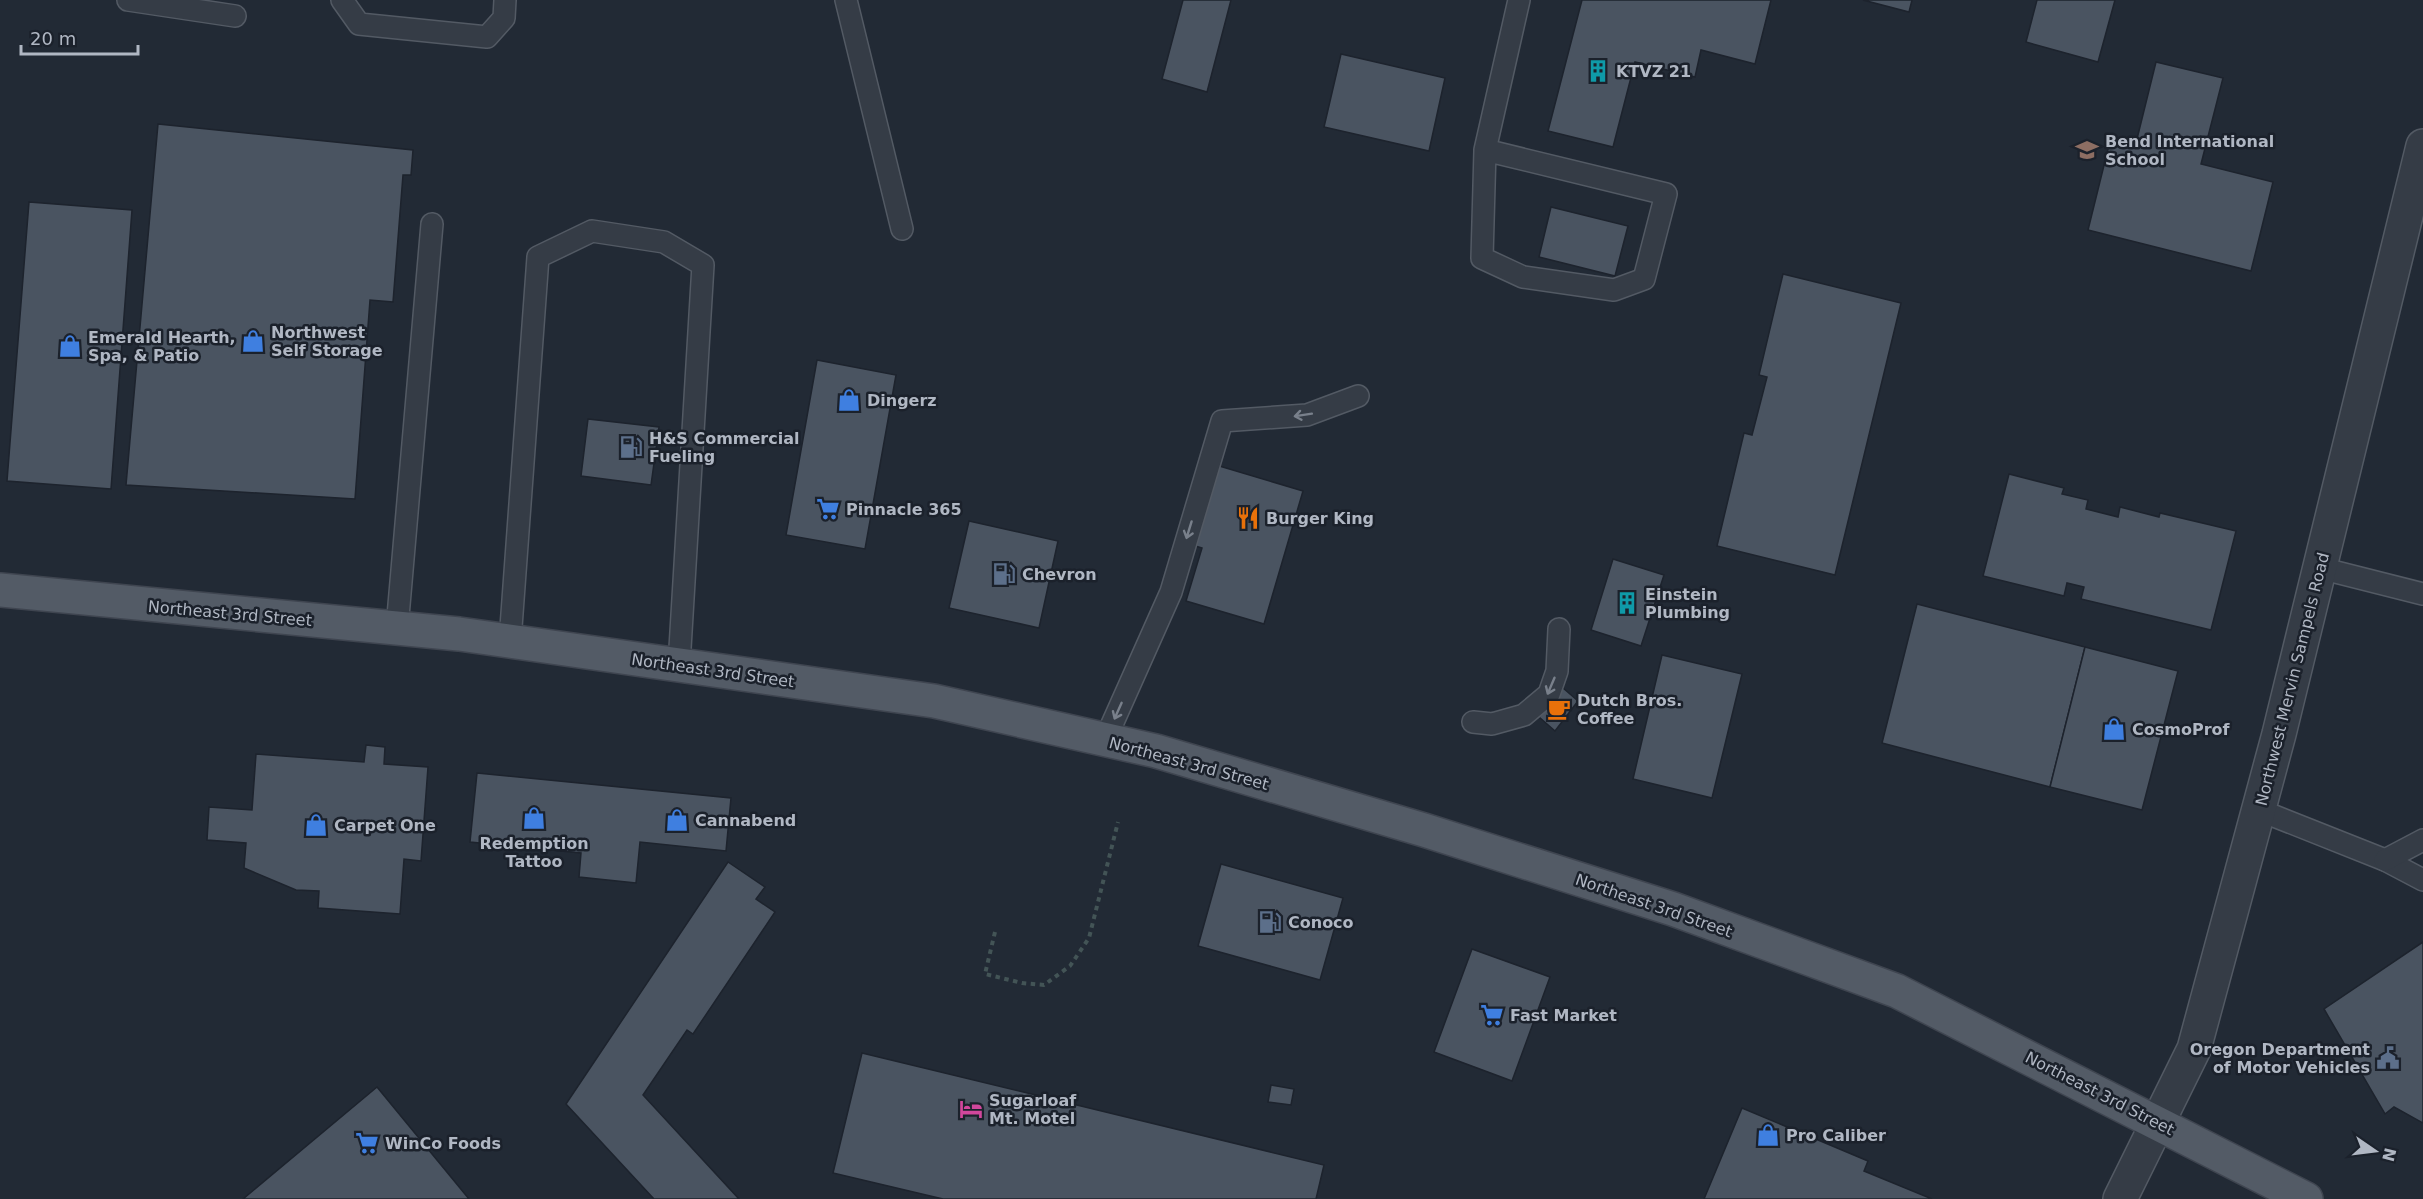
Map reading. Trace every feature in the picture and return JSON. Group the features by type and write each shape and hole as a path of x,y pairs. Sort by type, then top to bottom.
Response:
{"main road":[{"name":"Northeast 3rd Street","path":"0,590 510,641 934,701 1156,751 1424,830 1673,909 1897,991 2306,1199"}],"street":[{"name":"Northwest Mervin Sampels Road","path":"2120,1199 2194,1049 2259,810 2423,146"}],"lane":[{"path":"128,0 235,16"},
{"path":"342,0 359,24 486,37 504,18 506,0"},
{"path":"846,0 902,229"},
{"path":"1485,150 1666,194 1644,279 1614,290 1523,277 1482,258 1485,150 1519,0"},
{"path":"397,628 432,224"},
{"path":"510,641 538,257 592,231 664,242 703,264 679,665"},
{"path":"1105,740 1171,592 1222,421 1307,415 1358,396"},
{"path":"2320,568 2423,594"},
{"path":"1473,722 1492,724 1524,715 1549,694 1557,671 1559,629"},
{"path":"2259,810 2385,860 2423,880"},
{"path":"2385,860 2423,840"}],"path":[{"path":"995,932 985,974 1022,983 1044,985 1070,966 1089,938 1118,822"}],"building":[{"path":"1183,0 1231,0 1207,92 1162,79"},
{"name":"KTVZ 21","path":"1582,0 1771,0 1755,64 1701,50 1695,77 1635,62 1613,147 1548,131"},
{"path":"1863,0 1912,0 1909,12"},
{"path":"2037,0 2115,0 2098,62 2026,42"},
{"path":"1341,54 1445,78 1429,151 1324,127"},
{"path":"2156,62 2223,78 2201,164 2273,182 2251,271 2088,230 2110,141 2135,147"},
{"name":"Northwest Self Storage","path":"158,124 413,150 411,175 403,175 393,302 370,300 355,499 126,485"},
{"name":"Emerald Hearth, Spa, & Patio","path":"29,202 132,210 111,489 7,481"},
{"path":"1551,207 1628,226 1615,276 1539,257"},
{"path":"1783,274 1901,303 1835,575 1717,546 1744,433 1752,435 1767,377 1759,375"},
{"path":"817,360 896,375 865,549 786,535"},
{"path":"588,419 659,427 651,485 581,476"},
{"name":"Burger King","path":"1216,465 1303,491 1264,624 1186,601 1202,548 1192,545"},
{"path":"2009,474 2064,488 2062,494 2088,500 2086,509 2118,517 2120,507 2159,517 2160,513 2236,531 2211,630 2081,599 2084,587 2067,583 2064,596 1983,576"},
{"name":"Chevron","path":"969,521 1058,541 1039,628 949,608"},
{"name":"Einstein Plumbing","path":"1613,559 1664,575 1641,646 1591,630"},
{"path":"1917,604 2085,647 2050,787 1882,743"},
{"name":"CosmoProf","path":"2085,647 2178,671 2142,810 2050,787"},
{"path":"1662,655 1742,674 1712,798 1633,779"},
{"name":"Dutch Bros. Coffee","path":"1563,688 1578,701 1555,731 1539,717"},
{"name":"Carpet One","path":"366,745 385,747 384,764 428,767 421,861 404,859 400,914 318,908 319,891 296,890 244,868 246,843 207,840 209,807 252,810 256,754 364,762"},
{"path":"477,773 731,798 726,851 640,842 636,883 579,877 581,853 470,842"},
{"path":"728,862 765,887 756,899 775,912 693,1034 687,1030 643,1095 739,1199 654,1199 566,1104"},
{"name":"Conoco","path":"1221,864 1343,898 1320,980 1198,946"},
{"name":"Oregon Department of Motor Vehicles","path":"2423,942 2423,1123 2394,1107 2385,1114 2324,1009"},
{"name":"Fast Market","path":"1472,949 1550,977 1512,1081 1434,1052"},
{"name":"Sugarloaf Mt. Motel","path":"862,1053 1324,1165 1316,1199 943,1199 833,1173"},
{"path":"1271,1085 1294,1089 1291,1105 1268,1102"},
{"name":"WinCo Foods","path":"377,1087 469,1199 243,1199"},
{"name":"Pro Caliber","path":"1742,1108 1868,1161 1864,1171 1932,1199 1704,1199"}],"place":[{"name":"KTVZ 21","path":"1598,71"},
{"name":"Bend International School","path":"2087,150"},
{"name":"Northwest Self Storage","path":"253,341"},
{"name":"Emerald Hearth, Spa, & Patio","path":"70,346"},
{"name":"Dingerz","path":"849,400"},
{"name":"H&S Commercial Fueling","path":"631,447"},
{"name":"Pinnacle 365","path":"828,509"},
{"name":"Burger King","path":"1248,518"},
{"name":"Chevron","path":"1004,574"},
{"name":"Einstein Plumbing","path":"1627,603"},
{"name":"Dutch Bros. Coffee","path":"1559,709"},
{"name":"CosmoProf","path":"2114,729"},
{"name":"Redemption Tattoo","path":"534,818"},
{"name":"Cannabend","path":"677,820"},
{"name":"Carpet One","path":"316,825"},
{"name":"Conoco","path":"1270,922"},
{"name":"Fast Market","path":"1492,1015"},
{"name":"Oregon Department of Motor Vehicles","path":"2388,1058"},
{"name":"Sugarloaf Mt. Motel","path":"971,1109"},
{"name":"Pro Caliber","path":"1768,1135"},
{"name":"WinCo Foods","path":"367,1143"}]}
